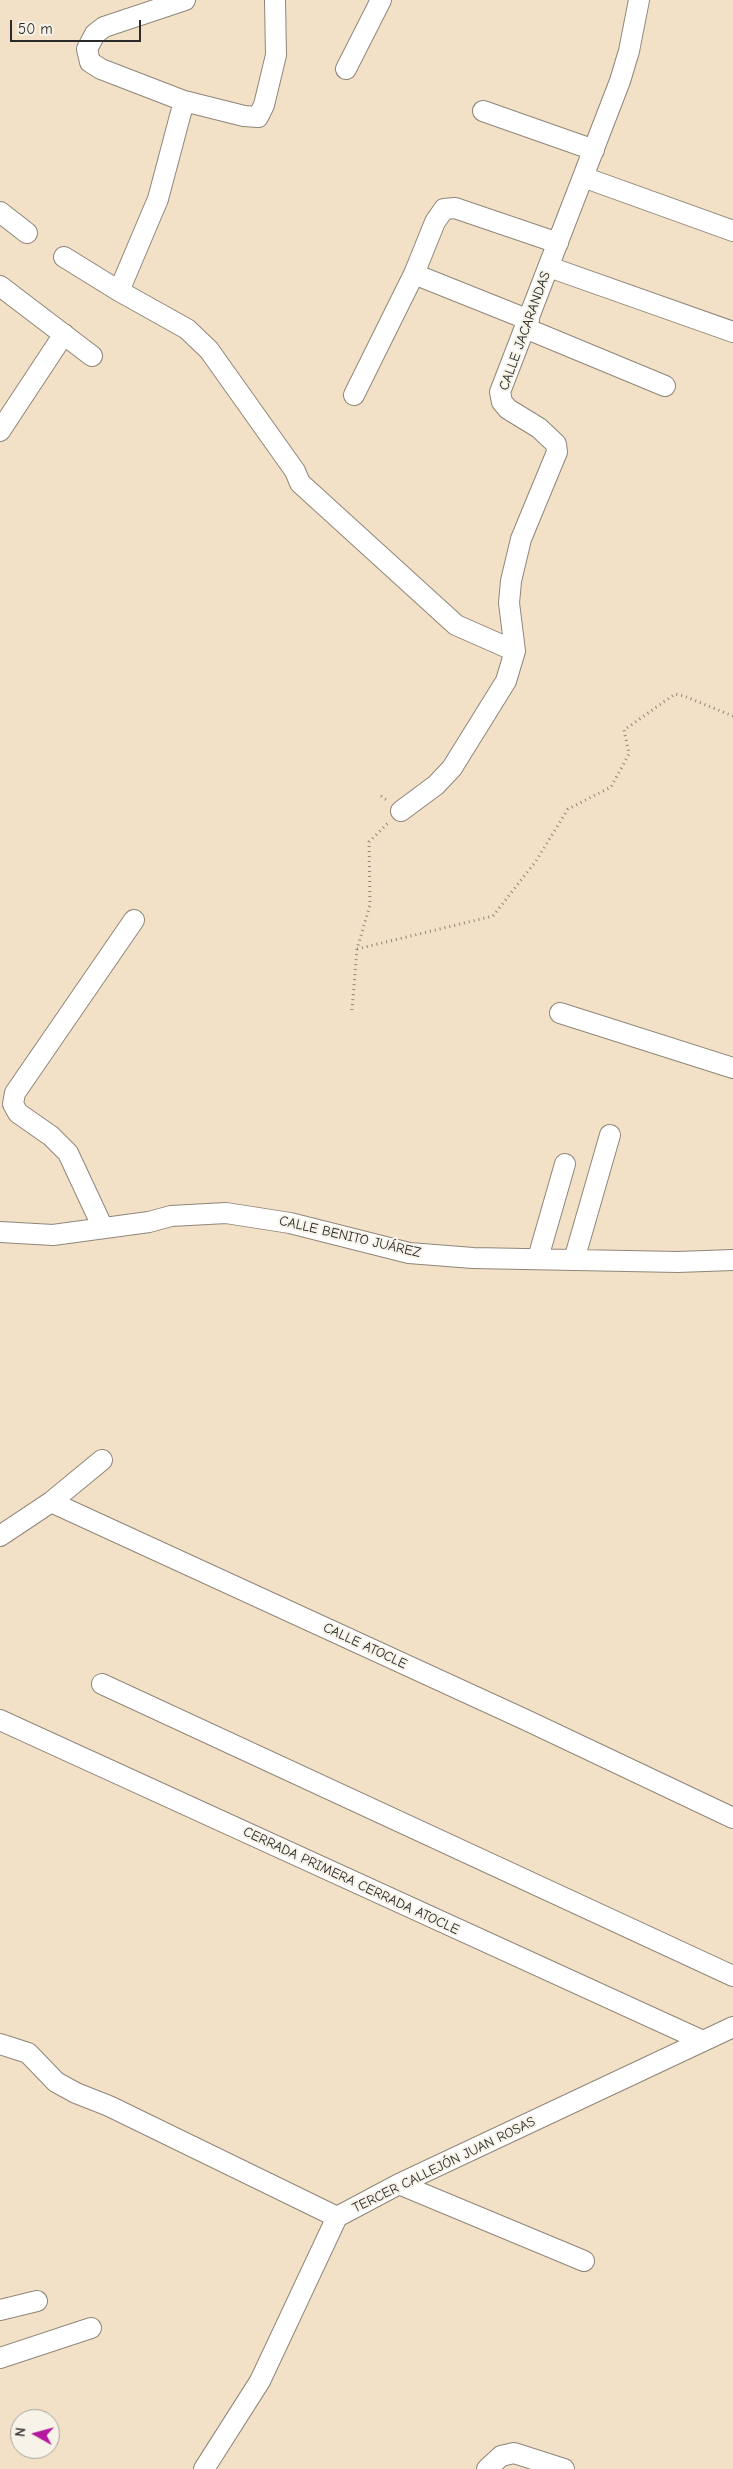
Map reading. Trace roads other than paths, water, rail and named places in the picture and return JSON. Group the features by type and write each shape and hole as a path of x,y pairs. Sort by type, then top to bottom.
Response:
{"street":[{"path":"185,0 104,26 95,34 87,49 90,62 101,69 184,101 244,116 258,117 264,105 276,55 275,0"},
{"path":"346,69 381,0"},
{"name":"CALLE JACARANDAS","path":"401,811 436,785 452,768 506,681 515,652 509,602 511,581 521,539 557,452 556,444 539,428 508,409 502,402 500,392 594,150 629,51 639,0"},
{"path":"119,292 158,199 184,101"},
{"path":"483,111 594,150"},
{"path":"583,177 733,232"},
{"path":"354,395 414,274 435,222 444,210 455,208 558,243"},
{"path":"0,212 27,233"},
{"path":"64,257 119,292 187,329 209,350 295,471 300,483 456,625 515,652"},
{"path":"549,267 733,332"},
{"path":"414,274 665,386"},
{"path":"0,286 92,356"},
{"path":"0,431 64,334"},
{"path":"103,1228 68,1153 50,1136 18,1113 12,1104 15,1093 134,920"},
{"path":"560,1013 733,1068"},
{"path":"574,1260 610,1135"},
{"path":"538,1258 565,1164"},
{"name":"CALLE BENITO JUÁREZ","path":"0,1232 53,1235 170,1216 226,1213 290,1223 409,1253 474,1258 678,1262 733,1260"},
{"path":"0,1536 51,1502 102,1460"},
{"name":"CALLE ATOCLE","path":"51,1502 526,1720 733,1818"},
{"path":"102,1684 733,1976"},
{"name":"CERRADA PRIMERA CERRADA ATOCLE","path":"0,1720 703,2041"},
{"name":"TERCER CALLEJÓN JUAN ROSAS","path":"0,2044 28,2053 56,2082 76,2094 109,2106 337,2217 399,2184 733,2027"},
{"path":"399,2184 584,2260"},
{"path":"204,2469 260,2381 337,2217"},
{"path":"0,2310 37,2301"},
{"path":"0,2358 90,2328"},
{"path":"487,2469 501,2456 514,2453 564,2469"}]}
